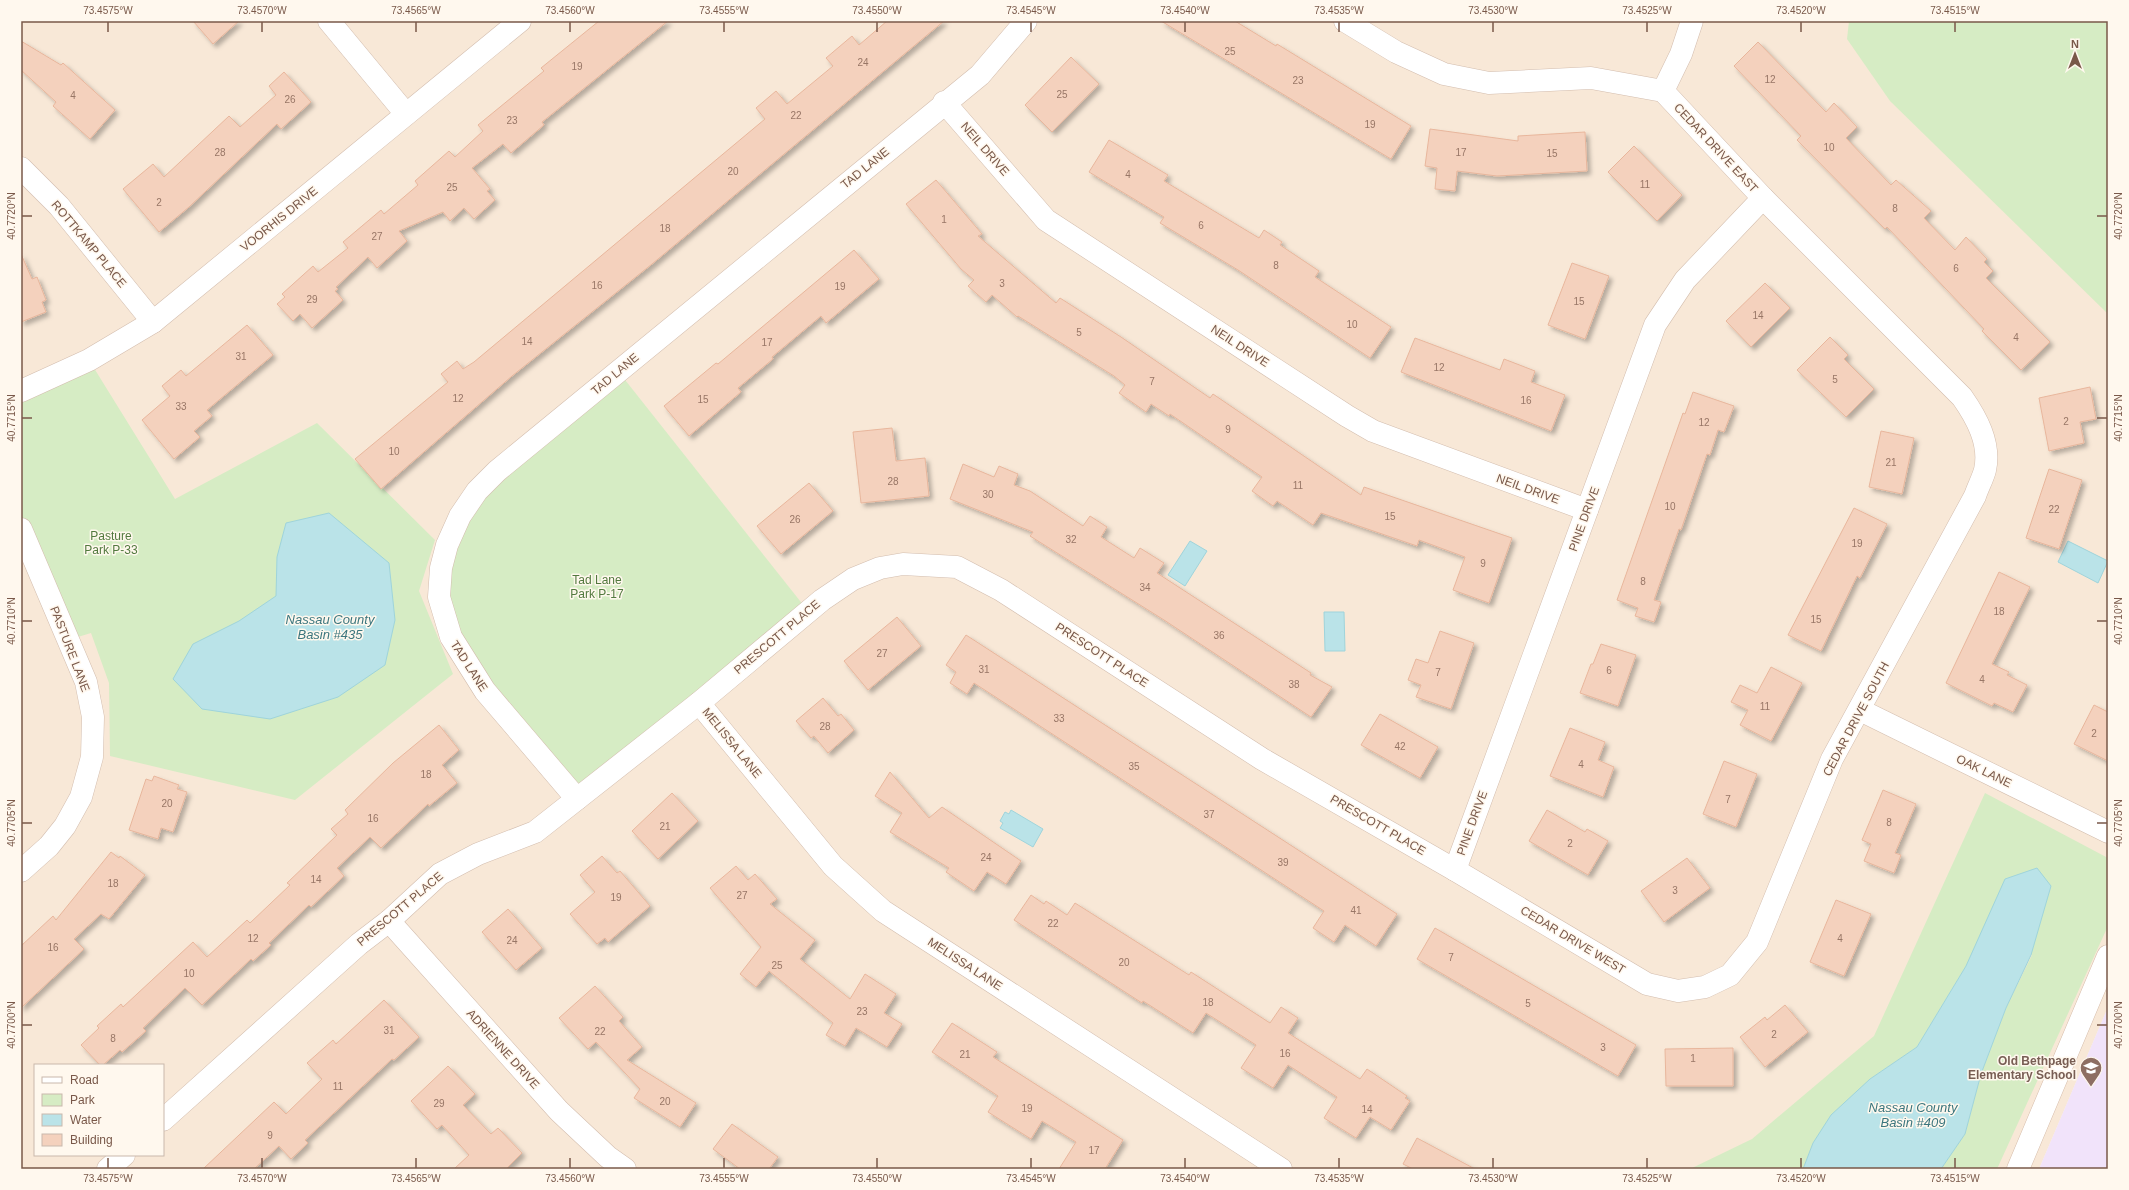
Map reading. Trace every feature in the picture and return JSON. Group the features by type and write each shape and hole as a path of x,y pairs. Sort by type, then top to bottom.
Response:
{"street":[{"path":"329,21 406,114"},
{"name":"VOORHIS DRIVE","path":"21,391 82,364 153,322 520,21"},
{"name":"TAD LANE","path":"577,799 485,691 451,637 440,597 441,568 447,545 460,516 477,491 497,471 944,102 980,75 1026,21"},
{"path":"1345,21 1396,52 1444,74 1488,82 1591,78 1663,91 1681,54 1692,21"},
{"name":"CEDAR DRIVE EAST","path":"1663,91 1763,198 1962,397 1977,418 1985,453"},
{"name":"NEIL DRIVE","path":"944,102 1046,220 1347,416 1380,433 1587,510"},
{"name":"ROTTKAMP PLACE","path":"21,168 59,206 153,322"},
{"name":"PINE DRIVE","path":"1455,870 1655,325 1685,280 1763,198"},
{"name":"CEDAR DRIVE SOUTH","path":"1698,988 1705,987 1730,975 1757,942 1832,760 1975,496 1985,469 1985,453"},
{"name":"PASTURE LANE","path":"21,529 86,682 93,717 92,757 81,797 65,826 49,846 21,872"},
{"name":"PRESCOTT PLACE","path":"164,1119 358,944 389,921 440,874 478,854 535,832 699,703 822,600 853,579 880,568 903,564 957,567 1001,590 1262,759 1455,870"},
{"name":"MELISSA LANE","path":"699,703 834,866 883,911 1281,1169"},
{"name":"OAK LANE","path":"1860,710 2108,832"},
{"name":"CEDAR DRIVE WEST","path":"1455,870 1647,984 1678,991 1698,988"},
{"name":"ADRIENNE DRIVE","path":"389,921 559,1111 608,1158 626,1169"},
{"path":"2018,1169 2108,956"},
{"path":"108,1169 123,1156"}],"shaded area":[{"path":"21,21 1871,21 2108,289 2108,1007 2039,1169 21,1169"},
{"name":"Old Bethpage Elementary School","path":"2108,1007 2108,1169 2039,1169"}],"green space":[{"path":"1849,21 2108,21 2108,314 1890,101 1847,39"},
{"name":"Pasture Park P-33","path":"89,360 175,499 317,423 435,540 419,591 453,674 295,800 110,756 109,683 91,633 68,640 21,529 21,390"},
{"name":"Tad Lane Park P-17","path":"618,371 808,611 577,799 451,637 441,568 460,516"},
{"path":"1985,793 2108,858 2108,926 1997,1169 1941,1169 1965,1134 1981,1074 2006,1008 2032,955 1966,966 1917,1047 1870,1079 1813,1143 1803,1169 1690,1169 1752,1139 1874,1036"}],"water":[{"name":"Nassau County Basin #435","path":"329,513 389,563 395,620 385,665 338,697 270,719 202,709 173,679 193,644 239,621 276,596 277,557 286,523"},
{"path":"1190,541 1207,551 1185,586 1168,575"},
{"path":"2068,541 2108,561 2098,583 2058,562"},
{"path":"1324,612 1344,612 1345,651 1325,651"},
{"path":"1011,810 1043,829 1033,847 1000,828 1003,823 1000,821 1005,812 1009,814"},
{"name":"Nassau County Basin #409","path":"2037,868 2051,886 2031,955 2006,1008 1981,1074 1965,1134 1941,1169 1803,1169 1813,1143 1831,1115 1870,1079 1917,1047 1966,966 2005,879"}],"building":[{"path":"193,21 239,21 213,44"},
{"path":"599,21 668,21 542,122 544,125 511,153 503,144 472,168 490,189 487,191 495,200 474,219 464,208 450,221 443,212 399,231 407,241 377,268 368,257 336,287 338,289 335,291 343,300 312,328 300,314 293,321 277,304 285,297 282,294 313,266 318,272 348,248 343,242 381,210 384,214 418,185 415,181 449,151 455,157 483,131 478,125 544,71 541,68"},
{"path":"887,21 944,21 652,264 512,376 381,489 355,459 448,382 441,374 457,361 463,369 474,362 765,119 756,108 776,91 787,104 833,66 826,58 852,36 859,45"},
{"path":"1161,21 1235,21 1276,46 1277,44 1411,126 1391,159"},
{"path":"21,41 61,65 63,63 115,110 90,139 53,106 56,102 21,70"},
{"path":"1758,42 1826,112 1834,103 1857,127 1846,138 1891,185 1896,180 1931,211 1924,218 1955,250 1966,237 1987,259 1984,262 1993,271 1986,278 2050,342 2021,370 1982,331 1984,329 1887,227 1885,229 1797,140 1801,136 1734,66"},
{"path":"1071,57 1099,84 1052,132 1025,105"},
{"path":"284,72 311,102 281,129 277,124 189,207 159,232 123,189 153,164 164,177 229,116 240,127 276,95 269,86"},
{"path":"1430,129 1518,141 1518,136 1585,132 1587,171 1497,176 1457,171 1455,191 1435,189 1437,168 1425,166"},
{"path":"1109,140 1168,175 1164,181 1259,238 1264,230 1282,242 1280,245 1319,271 1315,277 1391,327 1370,358 1238,270 1160,223 1164,217 1089,172"},
{"path":"1634,146 1682,195 1657,221 1608,172"},
{"path":"936,180 982,234 978,236 1056,303 1060,298 1121,337 1210,398 1213,394 1361,495 1364,487 1512,538 1489,603 1453,590 1465,557 1419,540 1417,546 1321,513 1313,525 1277,501 1273,506 1252,491 1262,477 1170,414 1169,416 1151,404 1146,412 1119,393 1125,385 1114,376 1018,316 1017,317 992,295 986,302 968,286 974,280 961,269 906,204"},
{"path":"854,250 879,279 826,323 821,316 772,357 773,359 738,388 741,392 689,436 664,406 716,363 718,364"},
{"path":"21,254 32,279 37,277 46,300 42,302 46,312 21,322"},
{"path":"1572,263 1609,276 1585,339 1548,325"},
{"path":"1765,283 1790,308 1751,347 1726,321"},
{"path":"247,325 273,355 207,410 212,416 194,431 200,437 174,459 142,420 170,396 162,386 181,370 186,376"},
{"path":"1830,337 1848,355 1844,359 1874,389 1846,417 1797,370"},
{"path":"1415,338 1500,370 1504,359 1535,371 1531,382 1565,395 1551,431 1401,372"},
{"path":"2090,387 2096,419 2080,422 2084,443 2049,451 2039,398"},
{"path":"1693,392 1734,406 1724,432 1718,430 1710,455 1707,454 1681,530 1679,529 1654,600 1661,602 1654,622 1635,616 1638,608 1617,600 1683,413 1685,414"},
{"path":"892,428 896,461 925,458 929,496 861,503 853,432"},
{"path":"1881,431 1914,438 1902,494 1869,487"},
{"path":"963,464 994,477 999,466 1018,474 1014,485 1030,491 1083,526 1090,516 1107,527 1101,537 1134,558 1140,548 1164,563 1157,573 1311,673 1310,675 1332,687 1311,717 1164,620 1030,536 1033,532 950,499"},
{"path":"2049,469 2082,480 2059,549 2026,538"},
{"path":"809,483 833,511 781,554 757,526"},
{"path":"1854,508 1887,524 1860,578 1857,576 1821,651 1788,635"},
{"path":"1999,572 2030,587 1992,664 2009,672 2007,675 2027,685 2013,712 1994,703 1992,706 1946,683"},
{"path":"897,617 921,646 868,690 844,661"},
{"path":"1440,631 1474,643 1451,709 1416,697 1421,685 1408,680 1416,659 1428,663"},
{"path":"966,635 1397,914 1376,946 1345,925 1334,942 1313,928 1324,911 974,683 967,694 950,683 956,672 946,665"},
{"path":"1601,644 1636,655 1618,706 1580,693 1591,664 1593,664"},
{"path":"1771,667 1802,683 1771,741 1740,725 1748,710 1731,702 1740,685 1757,693"},
{"path":"823,698 838,716 841,714 854,730 828,753 814,736 811,738 796,721"},
{"path":"2094,705 2108,712 2108,761 2074,744"},
{"path":"1380,714 1438,747 1420,778 1361,745"},
{"path":"439,725 459,750 442,765 457,783 429,806 428,804 381,848 370,837 337,868 344,876 311,907 309,905 269,943 271,945 253,961 251,959 202,1005 185,988 143,1028 146,1031 122,1052 120,1050 104,1064 99,1064 81,1045 99,1028 97,1026 121,1004 123,1007 193,942 207,957 247,920 250,923 290,885 287,883 337,835 331,829 348,814 345,810 393,763"},
{"path":"1570,728 1605,742 1598,760 1614,767 1603,797 1550,776"},
{"path":"1724,761 1757,774 1736,827 1703,814"},
{"path":"890,772 929,818 942,807 1021,861 1006,884 987,872 974,891 946,872 949,868 890,832 902,813 875,796"},
{"path":"154,776 179,785 177,789 187,792 173,832 161,828 158,839 129,830 146,779 152,781"},
{"path":"1883,790 1916,804 1895,853 1901,855 1894,873 1864,861 1871,844 1862,840"},
{"path":"672,793 698,821 658,859 632,831"},
{"path":"1547,810 1585,832 1587,829 1608,841 1588,875 1529,841"},
{"path":"111,852 119,858 120,856 145,875 109,919 101,914 74,939 84,949 21,1008 21,946 53,916 56,920"},
{"path":"602,856 617,873 620,871 650,906 608,942 605,938 597,944 570,914 595,892 580,875"},
{"path":"1687,858 1710,888 1664,922 1641,891"},
{"path":"736,866 748,880 755,874 777,899 770,904 815,940 800,959 850,999 865,974 896,994 884,1013 902,1024 887,1047 856,1028 845,1046 826,1035 833,1023 769,971 756,987 740,974 761,947 710,888"},
{"path":"1031,895 1044,904 1046,901 1067,915 1075,903 1189,975 1191,972 1270,1023 1281,1007 1298,1018 1288,1033 1360,1079 1367,1069 1407,1096 1405,1098 1410,1101 1391,1130 1370,1117 1356,1138 1324,1118 1337,1097 1288,1065 1273,1088 1241,1068 1256,1045 1206,1013 1193,1033 1143,1001 1142,1003 1014,920"},
{"path":"1836,900 1871,914 1844,976 1810,962"},
{"path":"508,909 542,948 516,970 482,932"},
{"path":"1435,928 1636,1045 1618,1076 1417,959"},
{"path":"595,986 623,1017 619,1021 642,1047 627,1060 696,1103 680,1127 634,1098 640,1089 596,1042 588,1049 559,1018"},
{"path":"384,1000 419,1037 394,1060 392,1059 305,1140 308,1143 291,1159 279,1146 254,1169 203,1169 274,1102 286,1114 322,1079 307,1063 333,1040 336,1044"},
{"path":"1785,1005 1808,1032 1765,1067 1740,1037 1765,1017 1767,1020"},
{"path":"952,1023 997,1052 993,1057 1123,1140 1105,1169 1059,1169 1076,1142 1042,1121 1031,1139 988,1112 998,1096 932,1052"},
{"path":"1733,1048 1733,1086 1666,1086 1665,1049"},
{"path":"448,1066 475,1094 463,1105 491,1134 498,1128 522,1153 506,1169 454,1169 469,1155 442,1125 437,1129 411,1101"},
{"path":"732,1124 778,1157 769,1169 740,1169 713,1149"},
{"path":"1417,1138 1475,1169 1413,1169 1403,1164"}],"place":[{"name":"Old Bethpage Elementary School","path":"2091,1088"}]}
